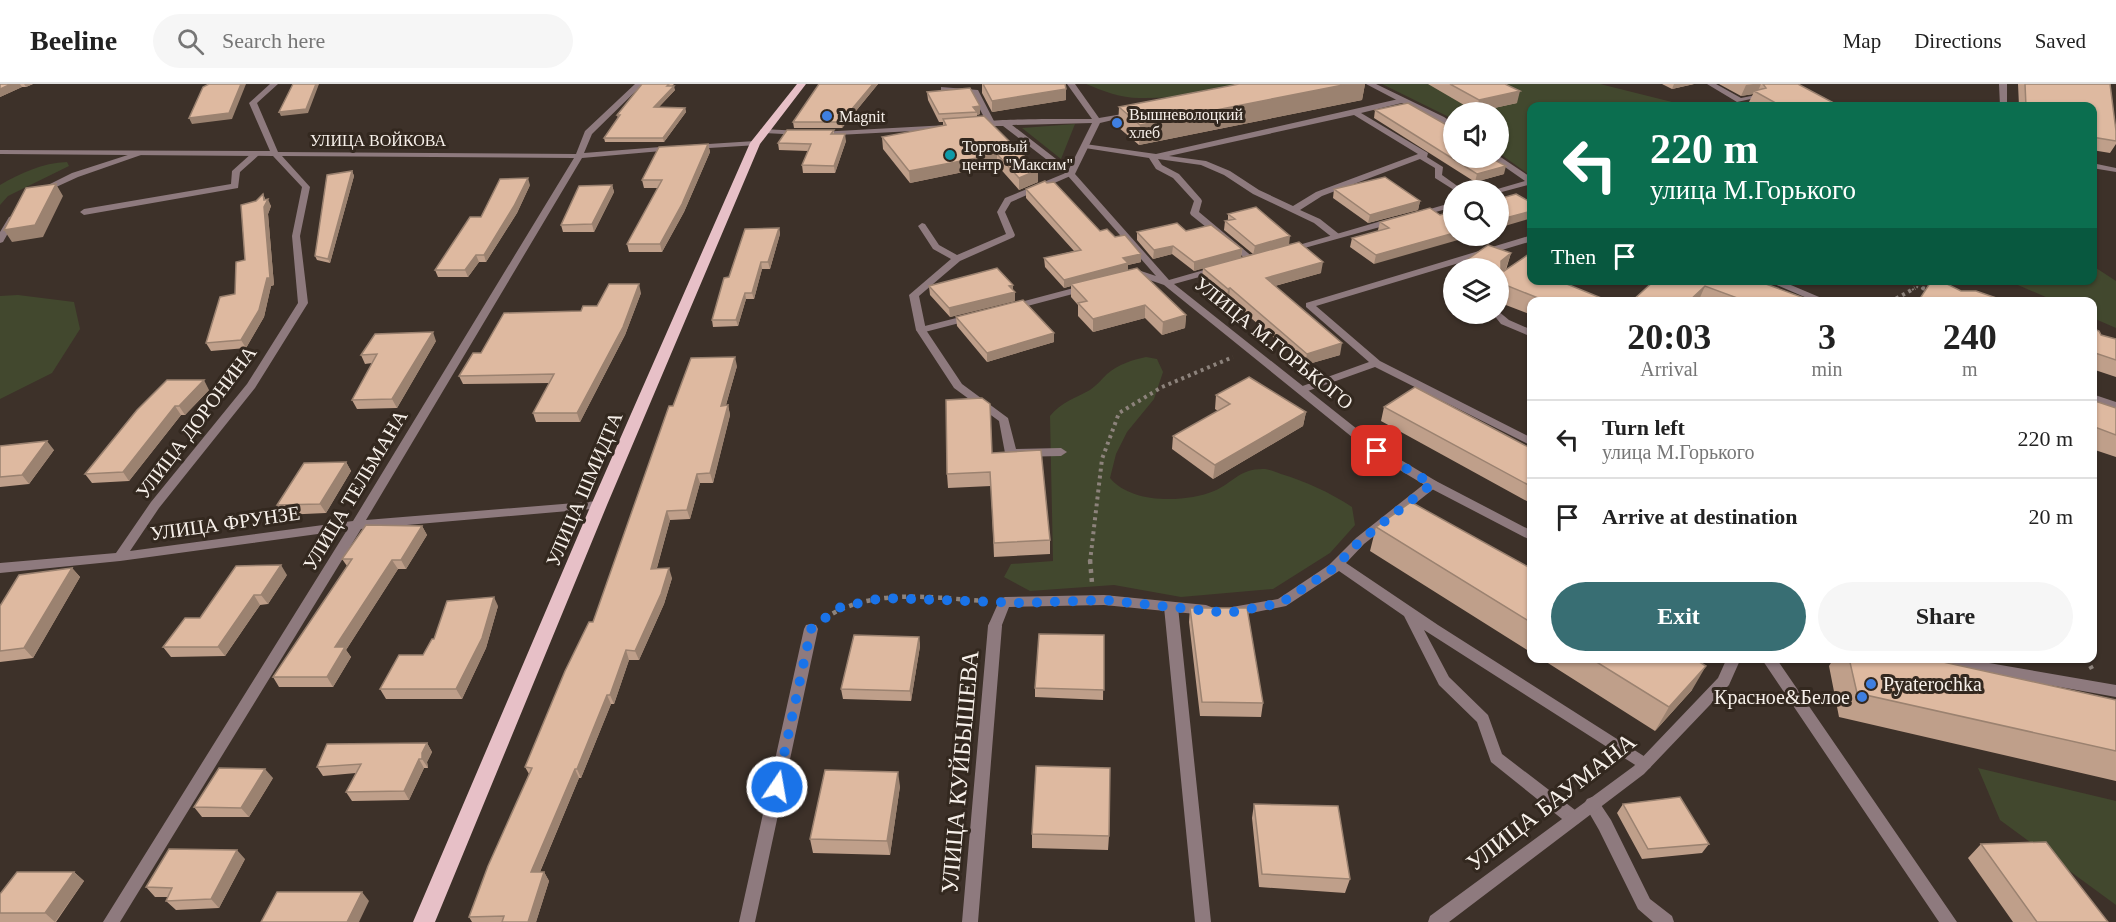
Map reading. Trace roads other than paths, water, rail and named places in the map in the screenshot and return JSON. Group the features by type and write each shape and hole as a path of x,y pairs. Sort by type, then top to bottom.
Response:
{"main road":[{"name":"УЛИЦА ШМИДТА","path":"424,922 599,505 759,137 802,84"}],"street":[{"name":"УЛИЦА ДОРОНИНА","path":"120,557 154,505 251,386 303,303 296,236 306,187 276,155 253,103 274,84"},
{"name":"УЛИЦА ТЕЛЬМАНА","path":"111,922 357,525 579,156 588,133 639,84"},
{"path":"1071,84 1097,122"},
{"path":"1370,84 1443,122"},
{"path":"1711,84 1740,100 1756,97"},
{"path":"2003,84 2004,102"},
{"path":"944,89 975,92 991,123"},
{"path":"1153,157 1403,100"},
{"path":"968,125 1003,122 1097,122 1142,112"},
{"path":"1295,209 1319,194 1425,155 1355,112"},
{"name":"УЛИЦА М.ГОРЬКОГО","path":"1003,122 1071,174 1167,282 1377,451 1432,484 1527,534"},
{"path":"1061,452 1011,453 1004,420 958,386 921,330 914,295 957,259 1011,235 1001,212 1008,200 1071,174 1097,122"},
{"name":"УЛИЦА ВОЙКОВА","path":"0,152 137,155 579,156 759,137 957,126"},
{"path":"1085,146 1203,163 1227,174 1256,192 1317,221 1336,236"},
{"path":"34,193 75,175 137,155"},
{"path":"84,212 235,186 236,171 255,155"},
{"path":"1420,156 1439,167 1438,176 1444,180"},
{"path":"1153,157 1159,167 1176,176 1198,201 1194,213 1251,260"},
{"path":"2097,166 2116,170"},
{"path":"1509,167 1527,179"},
{"path":"1509,188 1527,183"},
{"path":"0,240 19,206"},
{"path":"1411,215 1443,207"},
{"path":"1283,251 1400,218"},
{"path":"922,226 936,248 957,259"},
{"path":"1527,239 1309,305 1376,363 1527,440"},
{"path":"1240,262 1262,257"},
{"path":"1118,280 1141,274 1167,282 1230,265"},
{"path":"1782,285 1813,297"},
{"path":"1002,309 1095,286"},
{"path":"921,330 979,315"},
{"path":"1509,324 1527,332"},
{"path":"1301,390 1376,363"},
{"path":"2097,400 2116,406"},
{"path":"1203,922 1171,607 1228,613 1281,603 1338,564 1360,541 1432,484"},
{"name":"УЛИЦА ФРУНЗЕ","path":"0,568 120,557 357,525 599,505"},
{"path":"1338,564 1645,764"},
{"name":"УЛИЦА КУЙБЫШЕВА","path":"970,922 995,626 1005,602 1094,600 1171,607"},
{"path":"1409,612 1444,681 1483,719 1496,759 1573,818"},
{"path":"747,922 811,629"},
{"name":"УЛИЦА БАУМАНА","path":"1436,922 1645,764 1724,681 1732,663"},
{"path":"1771,663 1949,922"},
{"path":"1957,663 2116,690"},
{"path":"1592,804 1605,825 1644,904 1666,922"}],"place":[{"name":"Magnit","path":"827,116"},
{"name":"Вышневолоцкий хлеб","path":"1117,123"},
{"name":"Торговый центр \"Максим\"","path":"950,155"},
{"name":"Pyaterochka","path":"1871,684"},
{"name":"Красное&Белое","path":"1862,697"}]}
